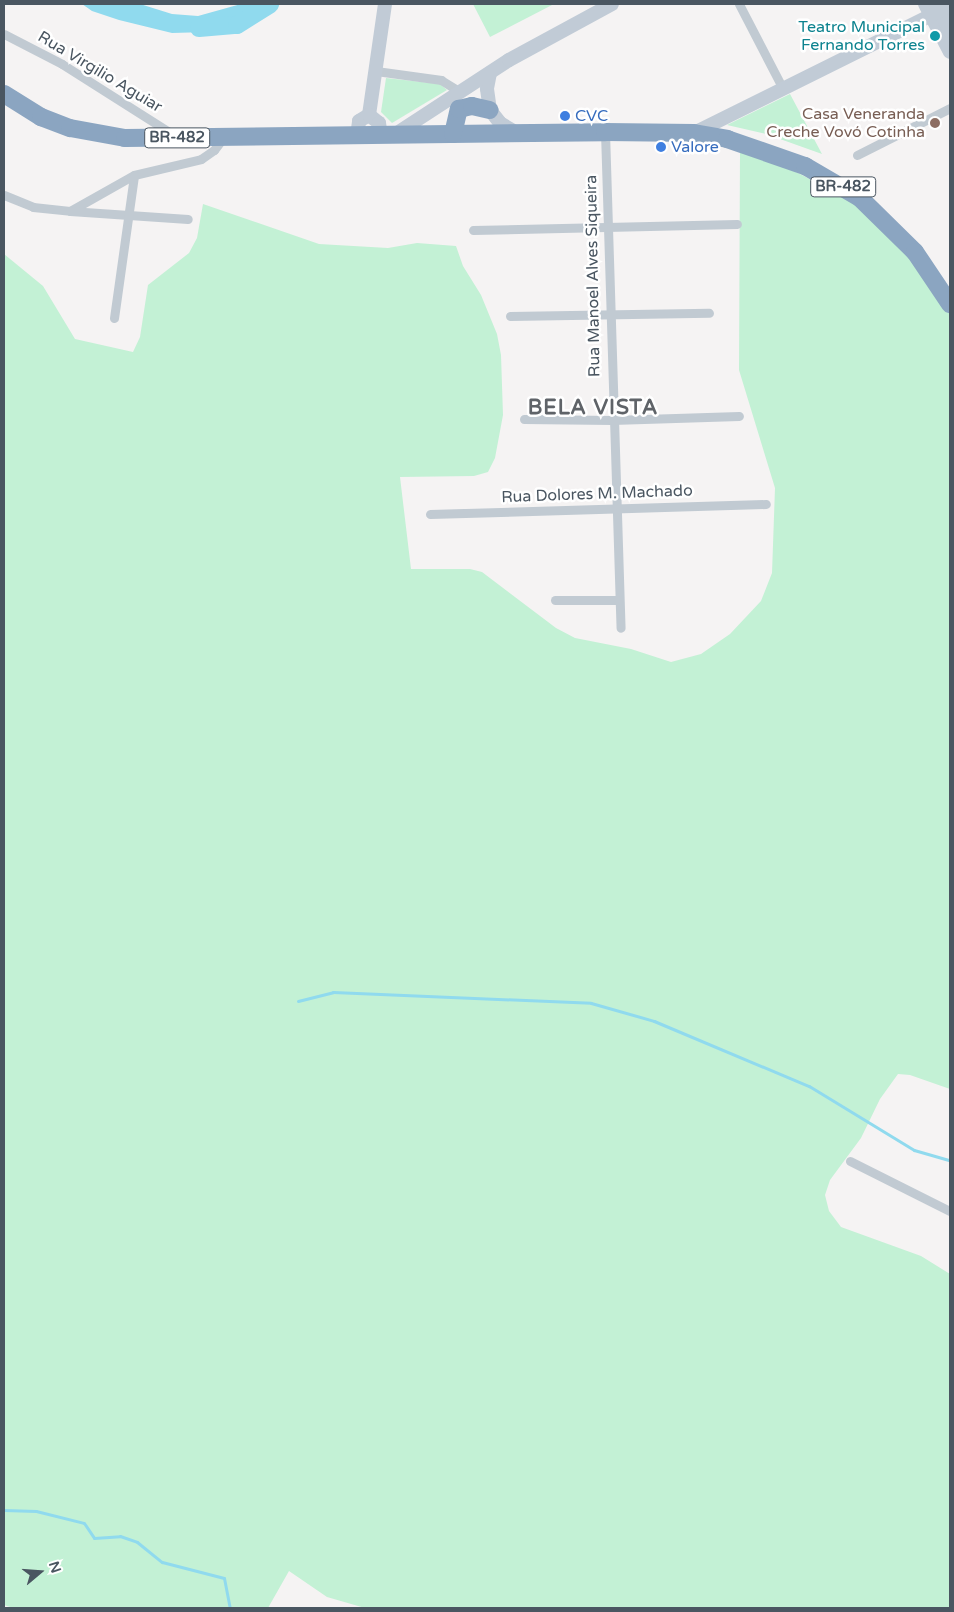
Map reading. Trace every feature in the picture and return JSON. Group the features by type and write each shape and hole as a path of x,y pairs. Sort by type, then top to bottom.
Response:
{"highway":[{"name":"BR-482","path":"4,94 41,117 88,132 125,138 605,132 694,133 761,149 805,166 845,189 876,211 901,236 929,270 950,304"},
{"path":"453,134 459,109 472,106 490,110"}],"street":[{"path":"357,136 359,121 369,115 385,4"},
{"path":"369,115 379,123 387,135 490,73 612,4"},
{"path":"739,4 783,89"},
{"path":"694,133 783,89 937,8"},
{"path":"937,8 950,31"},
{"path":"937,8 950,52"},
{"name":"Rua Virgilio Aguiar","path":"4,34 62,64 179,138"},
{"path":"376,71 440,80 460,92"},
{"path":"490,73 487,89 490,110 500,123 518,134"},
{"path":"857,155 950,108"},
{"name":"Rua Manoel Alves Siqueira","path":"605,132 612,420 618,600 621,628"},
{"path":"70,211 134,175 201,159 214,150 222,138"},
{"path":"114,318 126,216 134,175"},
{"path":"4,195 33,207 126,216 188,219"},
{"path":"472,230 737,224"},
{"path":"510,316 709,313"},
{"path":"524,419 612,420 739,416"},
{"name":"Rua Dolores M. Machado","path":"430,514 616,510 766,504"},
{"path":"555,600 618,600"},
{"path":"850,1161 950,1211"}],"green space":[{"path":"473,4 554,4 490,37"},
{"path":"386,78 440,84 447,90 392,123 381,112"},
{"path":"790,94 822,154 766,134 727,125"},
{"path":"740,151 787,167 856,204 930,279 950,313 950,1089 910,1075 898,1074 880,1099 861,1138 830,1180 825,1195 829,1211 841,1227 921,1256 950,1274 950,1608 365,1608 327,1597 289,1571 268,1608 13,1608 4,1605 4,254 43,286 75,339 133,352 140,337 148,285 189,253 197,238 203,204 319,244 388,248 417,243 456,246 463,266 481,295 497,334 501,355 503,415 495,458 488,472 474,476 400,477 411,569 470,569 482,572 556,628 575,638 631,649 671,662 701,654 730,634 761,601 772,573 775,488 739,370"}],"water":[{"path":"82,4 140,4 172,14 198,16 241,4 278,4 255,17 207,32 172,33 119,20 92,11"}],"waterway":[{"path":"199,28 237,25 270,4"},
{"path":"298,1001 333,992 591,1003 654,1021 809,1086 914,1150 950,1160"},
{"path":"4,1510 36,1511 84,1523 94,1538 120,1536 137,1542 162,1562 224,1578 230,1608"}],"place":[{"name":"Teatro Municipal Fernando Torres","path":"935,36"},
{"name":"CVC","path":"565,116"},
{"name":"Casa Veneranda Creche Vovó Cotinha","path":"935,123"},
{"name":"Valore","path":"661,147"}],"district":[{"name":"BELA VISTA","path":"593,408"}]}
